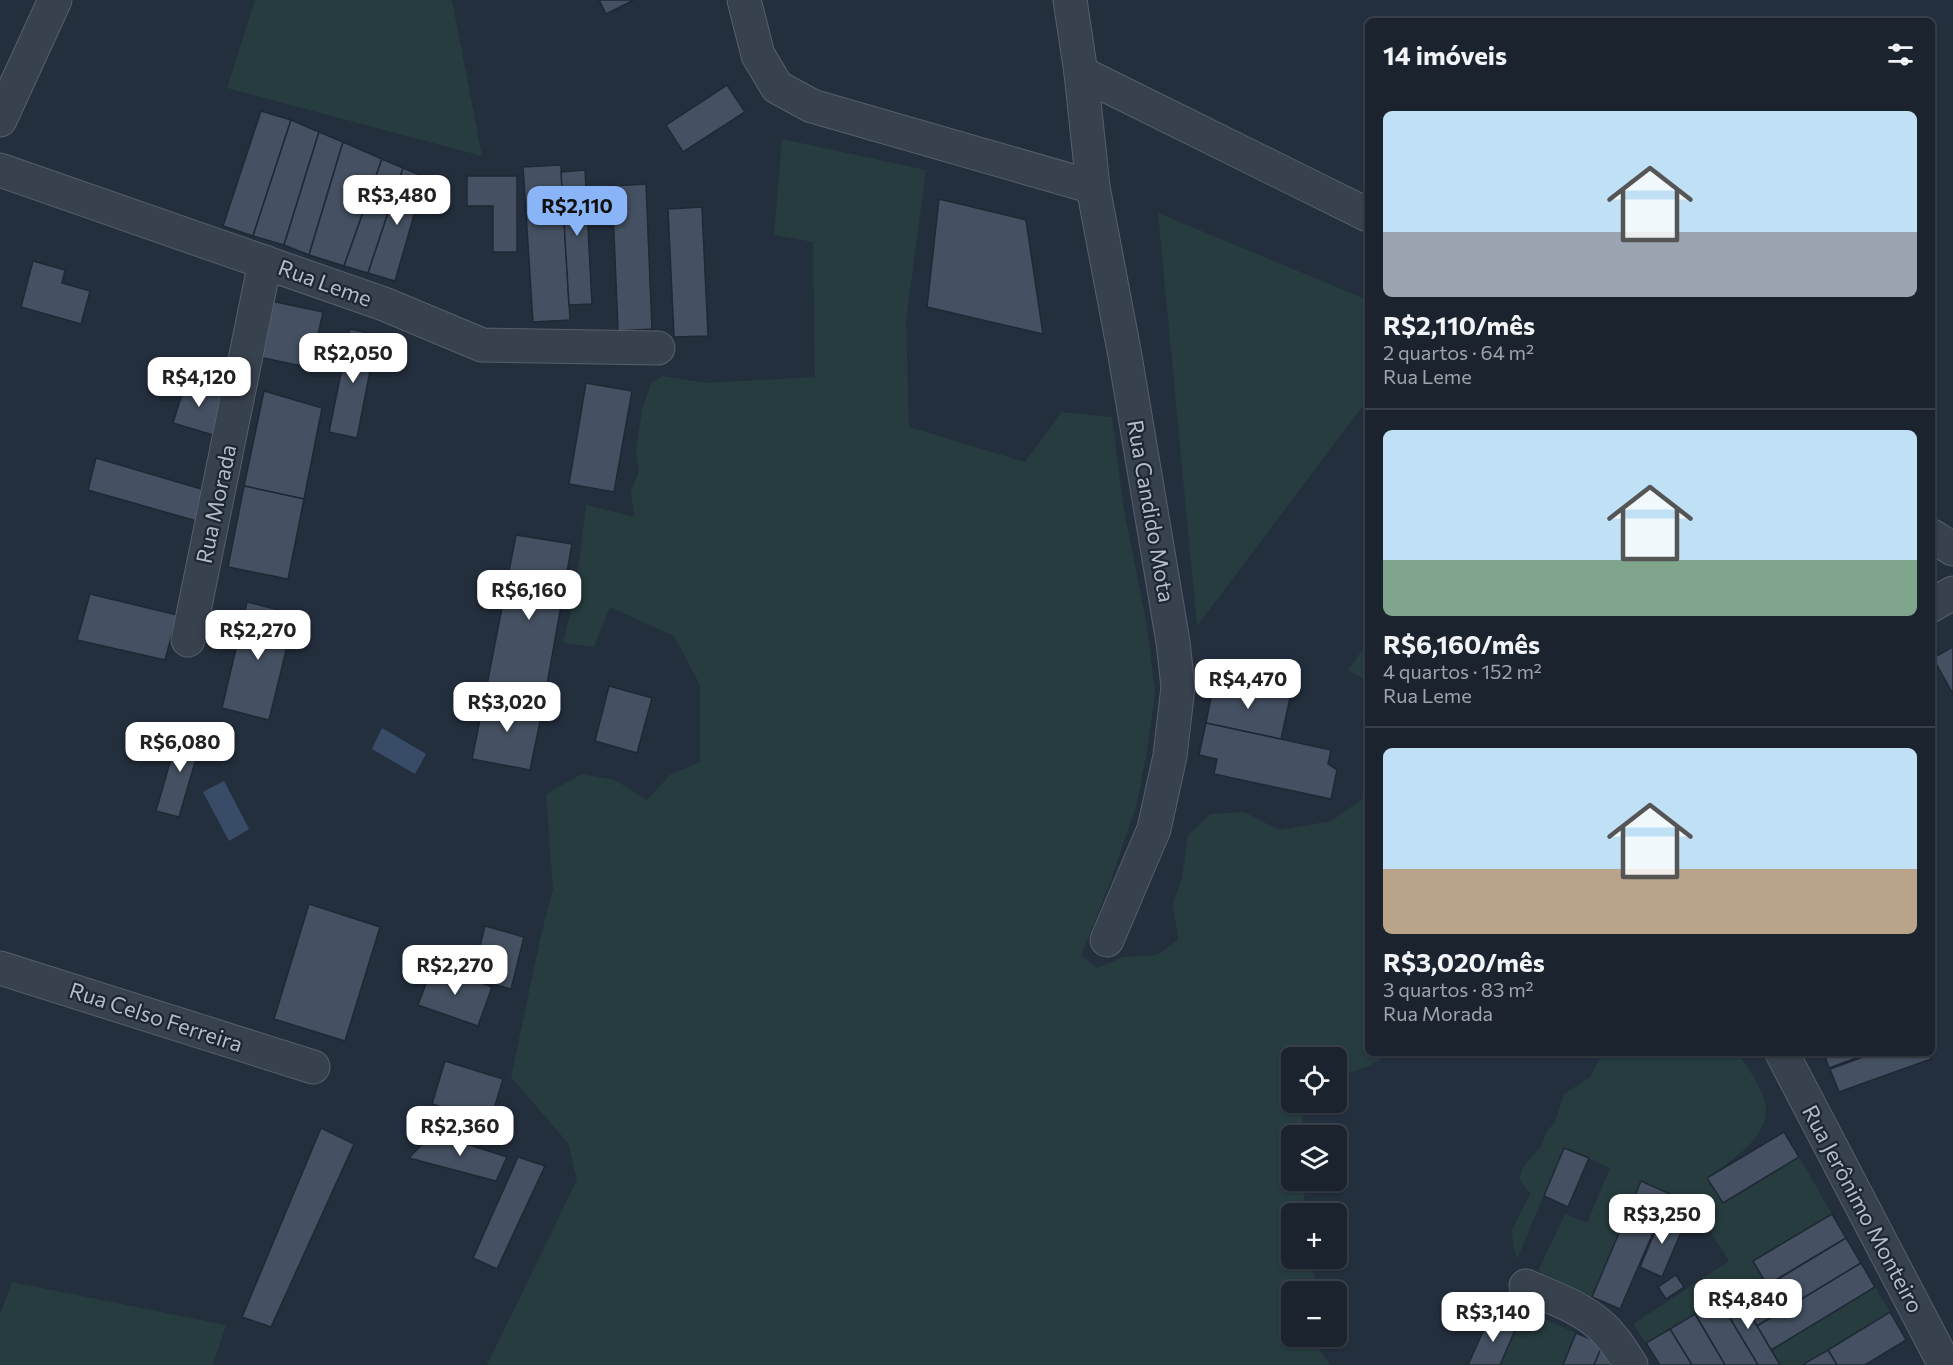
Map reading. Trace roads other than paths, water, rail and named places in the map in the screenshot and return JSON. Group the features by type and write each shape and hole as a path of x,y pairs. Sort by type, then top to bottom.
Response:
{"street":[{"path":"0,120 55,0"},
{"path":"744,0 758,55 777,87 812,106 1093,187"},
{"name":"Rua Candido Mota","path":"1070,0 1081,73 1093,187 1125,356 1173,642 1178,687 1170,756 1154,829 1107,940"},
{"path":"1081,73 1365,214"},
{"name":"Rua Leme","path":"0,170 384,304 482,345 658,348"},
{"name":"Rua Morada","path":"188,640 265,262"},
{"path":"1935,538 1953,549"},
{"path":"1935,603 1953,593"},
{"name":"Rua Celso Ferreira","path":"0,968 313,1067"},
{"name":"Rua Jerônimo Monteiro","path":"1784,1056 1945,1365"},
{"path":"1526,1286 1584,1312 1592,1318 1617,1342 1631,1365"}],"water":[{"path":"382,728 426,754 415,774 372,749"},
{"path":"224,781 249,829 229,841 203,792"}]}
